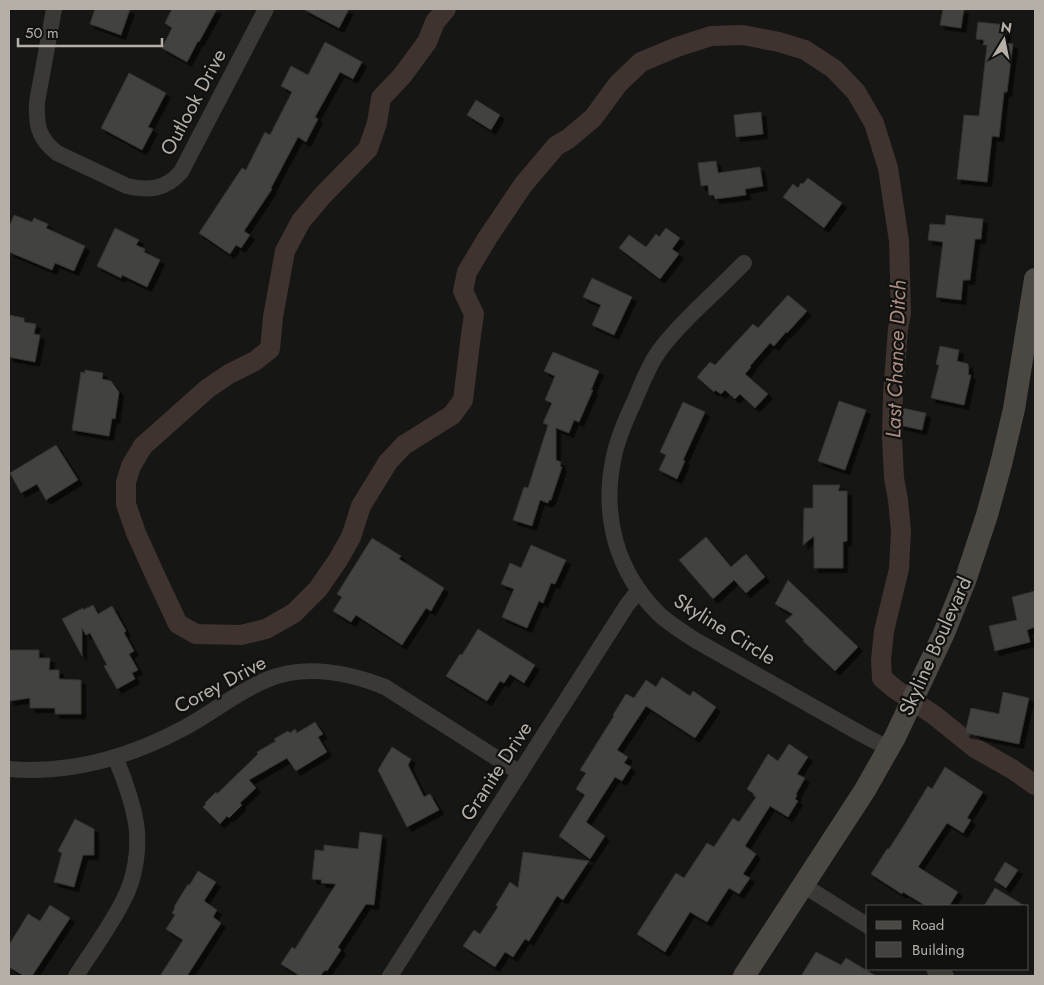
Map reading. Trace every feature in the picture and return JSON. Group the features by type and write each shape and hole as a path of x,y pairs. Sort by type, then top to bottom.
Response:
{"street":[{"name":"Outlook Drive","path":"54,9 37,102 36,116 38,128 43,139 57,153 126,186 152,189 174,180 181,172 266,9"},
{"name":"Skyline Circle","path":"744,264 683,323 657,354 648,370 621,432 614,454 609,496 613,534 626,569 639,590 649,603 678,629 888,748"},
{"name":"Skyline Boulevard","path":"744,976 864,790 912,702 944,633 965,581 987,515 1001,464 1014,409 1035,279"},
{"name":"Granite Drive","path":"390,976 627,605 639,590"},
{"name":"Corey Drive","path":"9,769 40,771 63,769 86,765 138,750 184,728 244,691 266,680 309,671 345,674 366,679 385,687 520,772"},
{"path":"76,976 124,901 136,862 136,824 126,785 115,757"},
{"path":"804,885 866,925"}],"building":[{"path":"95,9 130,9 121,35 90,24"},
{"path":"172,9 217,9 187,62 162,48 172,28 165,23"},
{"path":"303,9 349,9 339,28"},
{"path":"943,9 964,9 961,28 940,25"},
{"path":"978,22 1007,25 1005,43 1013,44 1007,92 1004,92 999,137 992,136 987,182 957,179 964,115 979,116 987,45 983,45 984,40 976,39"},
{"path":"325,42 362,62 353,79 340,72 315,117 318,119 306,142 298,137 272,189 244,231 250,235 241,248 236,245 230,254 199,233 242,168 246,170 265,132 270,135 292,92 281,86 291,66 308,75"},
{"path":"129,73 166,93 148,127 153,129 142,150 101,128"},
{"path":"476,100 500,115 491,130 467,115"},
{"path":"761,112 763,134 736,137 734,115"},
{"path":"716,161 718,173 760,167 763,186 745,189 746,195 715,199 714,195 709,195 708,185 701,186 698,163"},
{"path":"808,178 842,203 824,228 783,197 793,184 798,188"},
{"path":"14,215 32,222 34,218 48,224 46,228 85,246 74,271 55,263 52,270 9,252 9,227"},
{"path":"946,215 983,219 981,239 975,239 970,280 963,280 961,300 936,297 943,242 928,240 930,224 945,225"},
{"path":"115,228 139,240 136,245 145,249 144,252 160,260 147,287 122,275 121,278 97,266"},
{"path":"666,228 680,238 672,249 679,254 660,279 619,248 629,235 646,247 656,234 659,237"},
{"path":"592,278 632,297 614,335 592,325 601,305 583,297"},
{"path":"788,295 807,311 774,346 770,343 745,374 768,394 755,408 740,394 735,399 725,390 721,394 715,390 714,392 697,377 710,362 715,365 753,324 758,328"},
{"path":"9,315 24,318 24,322 36,324 34,334 40,335 35,362 9,357"},
{"path":"940,346 959,350 957,361 968,364 968,375 971,375 964,405 931,398 939,365 936,364"},
{"path":"553,352 599,371 579,422 574,420 569,433 556,428 556,460 561,462 560,467 562,467 551,500 548,503 540,500 532,526 513,520 524,487 528,488 548,425 543,423 552,403 545,400 555,376 544,371"},
{"path":"85,370 103,373 102,379 111,381 119,392 115,419 112,418 109,436 72,430 81,372 85,373"},
{"path":"839,401 866,410 845,470 818,461"},
{"path":"683,402 705,412 683,460 685,461 677,479 659,470 666,455 660,452"},
{"path":"902,408 926,413 922,430 899,425"},
{"path":"56,445 78,480 46,500 37,484 21,493 10,473"},
{"path":"813,485 840,485 838,491 847,491 847,541 843,542 843,568 814,568 814,536 803,545 804,508 813,508"},
{"path":"706,537 731,567 746,554 765,577 746,593 734,580 713,599 679,560"},
{"path":"372,538 401,556 399,559 444,588 431,611 426,608 402,645 356,615 351,622 333,611 342,597 337,594"},
{"path":"531,545 566,560 555,584 551,583 543,603 539,601 527,628 502,617 514,589 501,584 510,563 521,568"},
{"path":"788,580 858,647 835,671 785,621 793,614 775,604"},
{"path":"1035,591 1035,627 1027,630 1030,642 995,651 989,626 1017,620 1012,597"},
{"path":"93,605 98,614 112,606 126,631 124,633 134,651 129,654 138,670 132,673 135,679 117,689 104,666 107,665 90,633 86,635 82,628 82,656 62,619"},
{"path":"478,629 535,665 524,683 510,674 504,683 500,681 487,701 446,676"},
{"path":"9,650 39,650 39,658 50,658 49,670 59,670 59,679 81,680 81,714 55,714 55,708 30,708 30,698 9,701"},
{"path":"662,677 690,696 693,691 716,707 695,738 646,706 617,750 628,757 624,763 631,767 622,781 615,777 586,822 605,836 590,859 559,836 585,795 576,789 586,773 580,770 626,694 634,698 646,680 656,687"},
{"path":"1003,692 1029,698 1019,744 965,733 971,708 999,714"},
{"path":"315,722 323,734 318,737 327,752 296,771 287,758 249,780 256,788 240,803 242,805 229,818 227,816 220,824 203,807 216,792 217,794 258,754 257,752 276,741 274,739 295,729 297,733"},
{"path":"789,744 808,757 797,774 805,778 796,794 795,799 798,801 788,817 770,806 745,846 756,854 743,874 750,878 739,894 729,888 707,922 690,912 665,952 637,934 676,873 684,878 707,843 714,847 733,818 739,822 756,797 747,789 768,754 778,761"},
{"path":"392,747 411,759 408,765 424,797 430,794 439,810 407,827 378,770"},
{"path":"945,767 983,792 967,818 971,820 963,833 947,823 918,867 958,892 950,905 924,905 903,892 902,894 871,874 887,849 889,849 928,786 932,789"},
{"path":"75,819 94,829 94,855 83,855 74,887 54,882 62,853 58,851"},
{"path":"360,832 382,835 374,905 366,904 338,947 341,950 327,971 325,970 320,976 300,976 281,964 292,947 295,949 336,884 321,883 322,880 312,879 315,850 324,851 324,845 358,849"},
{"path":"523,852 589,861 563,900 557,896 529,941 525,939 513,957 505,952 495,967 463,946 474,930 480,934 498,907 496,905 510,882 518,888"},
{"path":"1005,862 1018,870 1006,888 994,880"},
{"path":"198,871 216,882 204,901 217,910 213,917 221,923 187,976 160,976 183,940 166,929 175,915 172,913 174,907"},
{"path":"995,888 1023,905 985,905"},
{"path":"50,905 70,918 32,976 24,976 9,967 9,945 28,914 40,921"},
{"path":"816,952 841,965 846,958 876,976 801,976"}],"waterway":[{"name":"Last Chance Ditch","path":"446,9 435,22 427,42 402,76 381,98 377,123 368,149 323,195 301,221 285,251 273,317 270,349 255,361 229,374 207,389 143,446 131,466 126,482 126,504 136,533 178,624 196,634 241,635 266,629 294,613 318,589 351,537 361,506 388,462 404,445 452,415 463,400 474,314 463,291 467,272 523,185 556,146 568,139 593,118 618,84 641,62 677,47 711,36 743,35 779,42 805,50 834,69 856,92 874,123 888,168 899,241 901,314 893,394 892,437 894,478 901,531 899,569 884,631 881,660 882,678 934,715 975,748 1012,769 1035,785"}]}
